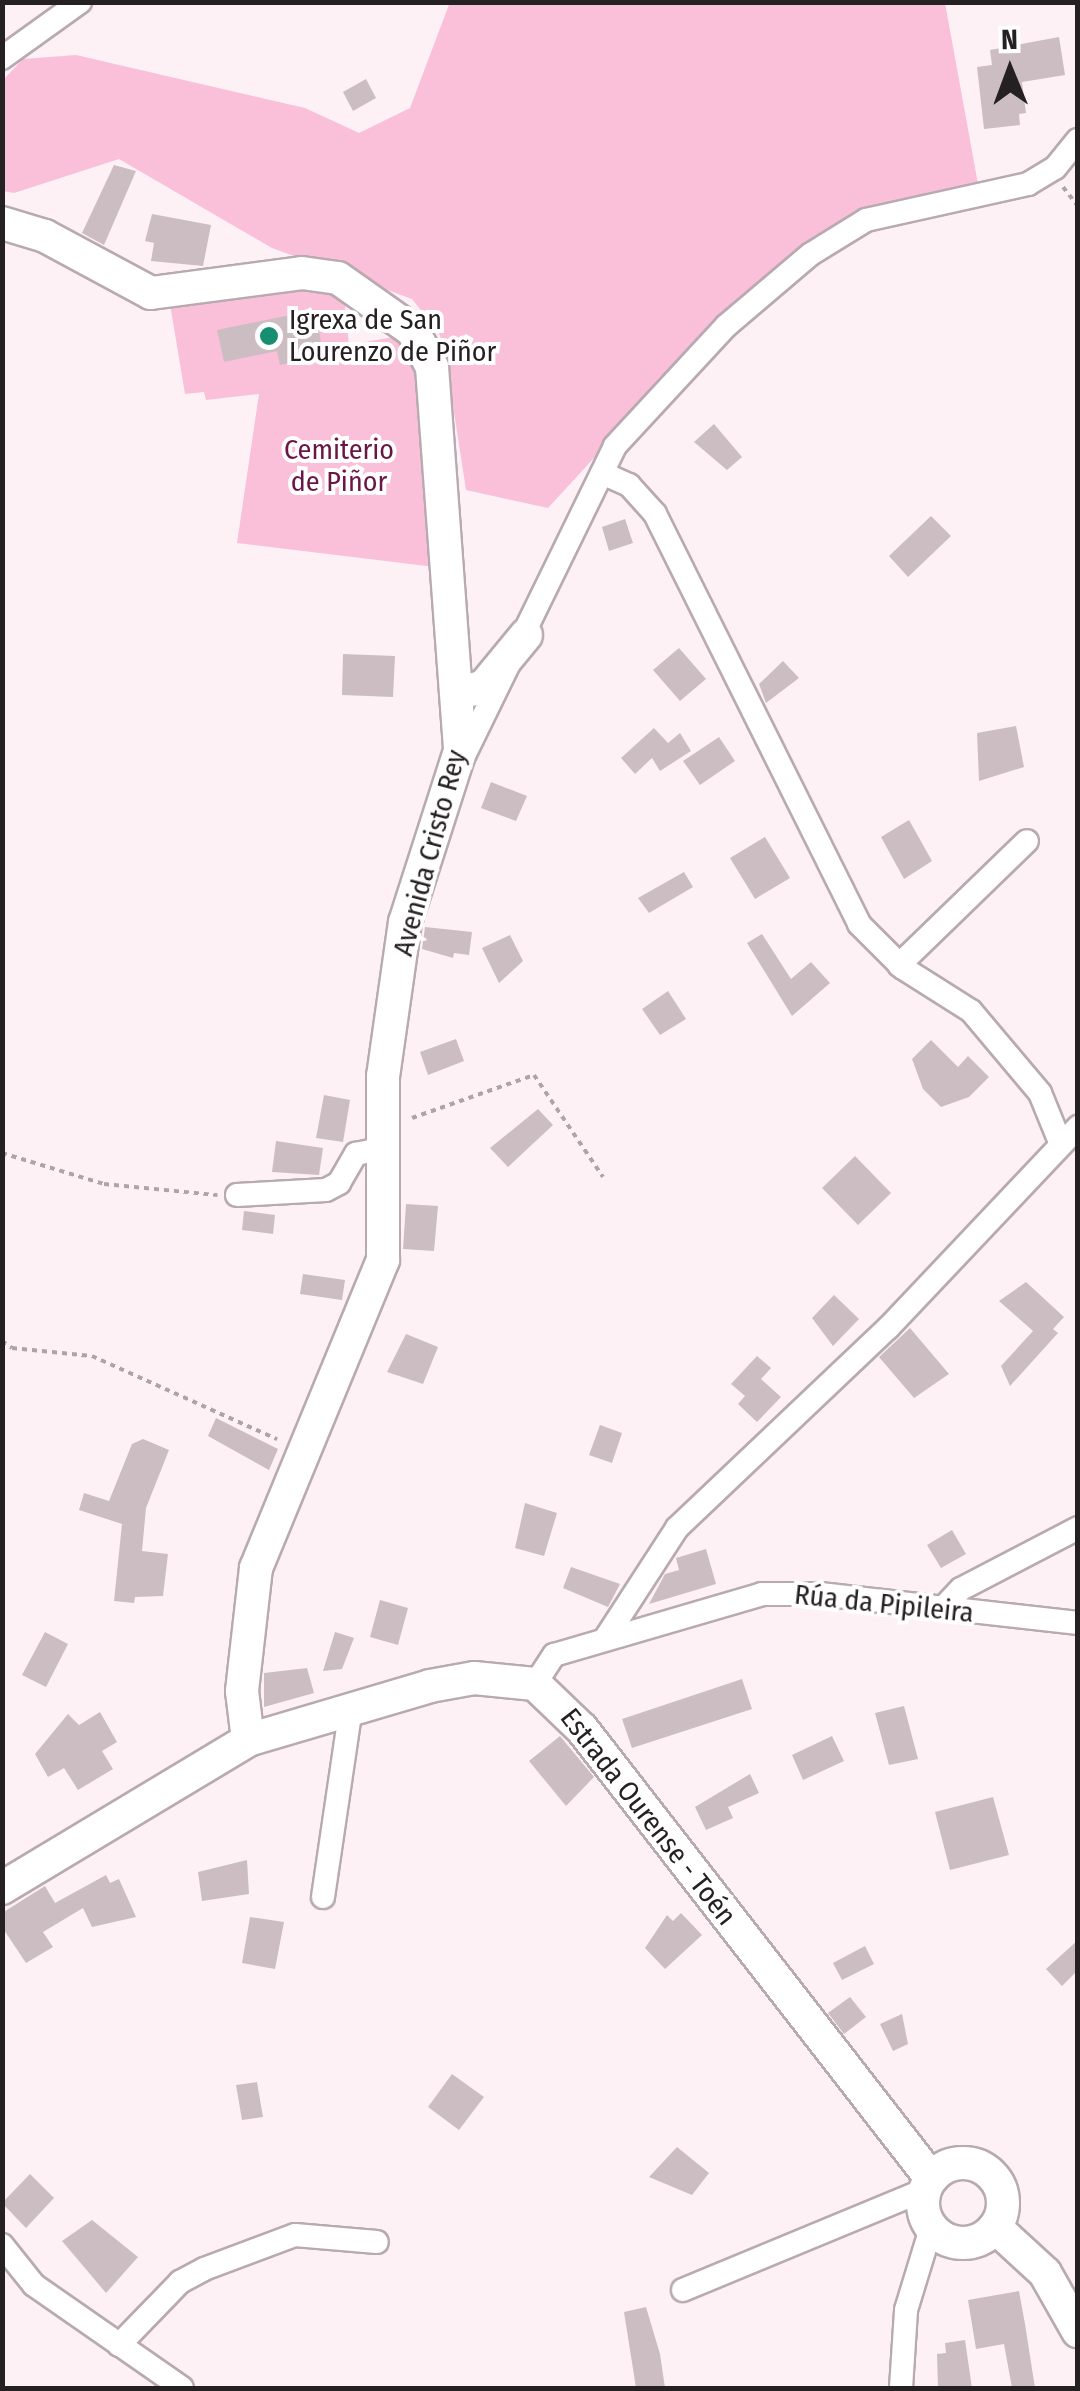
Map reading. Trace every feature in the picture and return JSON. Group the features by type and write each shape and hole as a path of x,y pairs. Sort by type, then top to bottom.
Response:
{"street":[{"path":"2,58 80,2"},
{"path":"456,771 526,635 602,473 632,422 726,326 811,254 888,212 1028,184 1055,168 1078,140"},
{"name":"Avenida Cristo Rey","path":"2,223 45,236 151,293 320,273 353,285 413,331 432,367 461,692 456,771 405,922 385,1057 385,1230 376,1287 251,1585 242,1690 248,1740"},
{"path":"602,473 629,484 655,514 854,917 899,966 971,1011 1069,1134 888,1328 677,1528 605,1638"},
{"path":"461,692 484,686 526,635"},
{"path":"899,966 1027,841"},
{"path":"237,1196 326,1190 339,1184 356,1154 383,1135"},
{"path":"943,1608 960,1588 1078,1528"},
{"name":"Rúa da Pipileira","path":"535,1684 554,1656 762,1594 1078,1623"},
{"path":"2,1888 248,1740 352,1708 474,1678 535,1684"},
{"name":"Estrada Ourense - Toén","path":"535,1684 582,1729 928,2184"},
{"path":"324,1896 352,1708"},
{"path":"683,2290 928,2184 954,2163 982,2167 1004,2201 996,2228 963,2244 931,2228"},
{"path":"901,2388 906,2310 931,2228 928,2184"},
{"path":"996,2228 1045,2273 1078,2331"},
{"path":"119,2346 180,2282 204,2269 295,2235 376,2242"},
{"path":"3,2247 34,2285 182,2388"}],"path":[{"path":"383,1135 419,1116 534,1076 603,1176"},
{"path":"2,1154 104,1184 237,1196"},
{"path":"2,1340 12,1348 92,1356 305,1450"}],"green space":[{"path":"450,2 945,3 978,184 886,203 856,216 717,324 548,508 466,490 445,353 439,333 412,299 272,248 119,159 14,193 3,191 3,80 23,59 76,55 305,108 359,133 410,108"},
{"name":"Cemiterio de Piñor","path":"305,284 344,297 349,345 393,337 415,361 435,567 237,543 259,394 206,400 204,392 185,394 170,304"}],"building":[{"path":"1059,37 1065,75 1022,82 1026,113 1019,114 1020,125 984,129 977,67 992,65 990,50"},
{"path":"366,79 376,98 353,111 343,92"},
{"path":"114,165 136,171 104,245 82,233"},
{"path":"152,214 211,225 203,266 151,261 154,243 145,241"},
{"name":"Igrexa de San Lourenzo de Piñor","path":"315,310 321,342 310,345 313,358 280,365 277,351 224,362 217,330"},
{"path":"714,424 742,457 727,470 694,442"},
{"path":"931,516 951,536 908,577 889,556"},
{"path":"625,519 633,543 609,551 602,527"},
{"path":"679,648 706,679 680,701 653,670"},
{"path":"343,654 395,656 393,697 342,695"},
{"path":"783,661 799,678 766,703 759,684"},
{"path":"1016,726 1024,767 979,781 977,733"},
{"path":"654,728 668,743 680,733 691,751 660,771 652,758 635,774 621,758"},
{"path":"719,737 735,761 700,785 683,761"},
{"path":"491,782 527,796 516,821 481,808"},
{"path":"909,820 932,861 904,879 881,837"},
{"path":"765,837 790,878 755,899 730,858"},
{"path":"684,872 693,887 649,913 638,898"},
{"path":"425,927 472,932 469,955 454,953 453,958 422,949"},
{"path":"762,934 791,979 811,962 830,983 792,1016 747,943"},
{"path":"510,935 523,961 499,983 482,948"},
{"path":"668,991 686,1019 660,1035 642,1009"},
{"path":"456,1039 464,1061 428,1075 420,1052"},
{"path":"931,1040 958,1067 968,1056 989,1077 969,1097 941,1107 923,1089 912,1059"},
{"path":"324,1095 350,1100 343,1142 316,1138"},
{"path":"538,1109 553,1125 508,1167 490,1148"},
{"path":"276,1141 323,1148 319,1175 272,1172"},
{"path":"855,1156 891,1193 858,1225 822,1188"},
{"path":"406,1204 438,1206 434,1251 403,1249"},
{"path":"244,1211 275,1215 273,1234 242,1230"},
{"path":"303,1274 345,1280 342,1300 300,1294"},
{"path":"1026,1282 1064,1317 1053,1329 1058,1333 1010,1386 1001,1366 1033,1331 999,1301"},
{"path":"834,1295 859,1319 833,1346 812,1318"},
{"path":"910,1328 949,1374 914,1398 879,1357"},
{"path":"406,1334 438,1347 423,1384 387,1372"},
{"path":"757,1356 771,1368 761,1379 781,1397 757,1422 738,1404 745,1396 731,1384"},
{"path":"216,1418 278,1449 269,1470 208,1436"},
{"path":"600,1425 622,1433 612,1463 589,1455"},
{"path":"143,1439 169,1450 146,1508 142,1551 168,1554 163,1596 135,1597 134,1603 114,1601 122,1524 79,1510 84,1493 109,1501 132,1444"},
{"path":"525,1503 557,1513 544,1556 515,1548"},
{"path":"952,1530 966,1554 941,1568 927,1545"},
{"path":"706,1549 716,1584 649,1604 665,1574 679,1570 676,1558"},
{"path":"571,1567 620,1584 608,1607 563,1588"},
{"path":"380,1600 408,1608 398,1645 370,1637"},
{"path":"45,1632 68,1644 46,1687 22,1675"},
{"path":"335,1632 354,1638 342,1669 323,1671"},
{"path":"307,1668 314,1693 264,1707 264,1673"},
{"path":"742,1679 752,1709 632,1748 622,1719"},
{"path":"904,1706 918,1759 889,1765 875,1713"},
{"path":"100,1712 117,1742 102,1751 113,1769 78,1790 64,1768 48,1777 35,1754 68,1714 79,1725"},
{"path":"560,1736 594,1777 566,1806 529,1761"},
{"path":"832,1736 844,1761 803,1780 792,1755"},
{"path":"750,1774 759,1793 728,1807 733,1818 706,1830 695,1807"},
{"path":"993,1797 1009,1855 950,1870 935,1812"},
{"path":"247,1860 249,1894 202,1901 198,1872"},
{"path":"106,1875 110,1883 119,1879 136,1917 92,1927 83,1908 43,1932 53,1947 26,1963 2,1927 2,1913 45,1886 55,1903"},
{"path":"681,1913 702,1935 665,1969 645,1948 667,1915 673,1921"},
{"path":"250,1917 284,1922 275,1969 242,1963"},
{"path":"1078,1940 1078,1970 1062,1986 1046,1969"},
{"path":"865,1946 874,1964 842,1980 833,1963"},
{"path":"850,1997 866,2017 844,2034 828,2013"},
{"path":"902,2014 908,2044 893,2051 880,2024"},
{"path":"452,2074 484,2097 459,2130 428,2107"},
{"path":"257,2082 263,2117 242,2120 236,2085"},
{"path":"677,2147 709,2173 692,2195 649,2177"},
{"path":"30,2174 54,2198 26,2228 2,2203"},
{"path":"92,2220 138,2257 106,2293 62,2241"},
{"path":"1019,2291 1035,2388 1012,2388 1004,2344 976,2349 968,2300"},
{"path":"646,2307 665,2388 636,2388 624,2312"},
{"path":"965,2340 972,2388 938,2388 937,2354 946,2353 945,2343"}],"place":[{"name":"Igrexa de San Lourenzo de Piñor","path":"269,336"}]}
